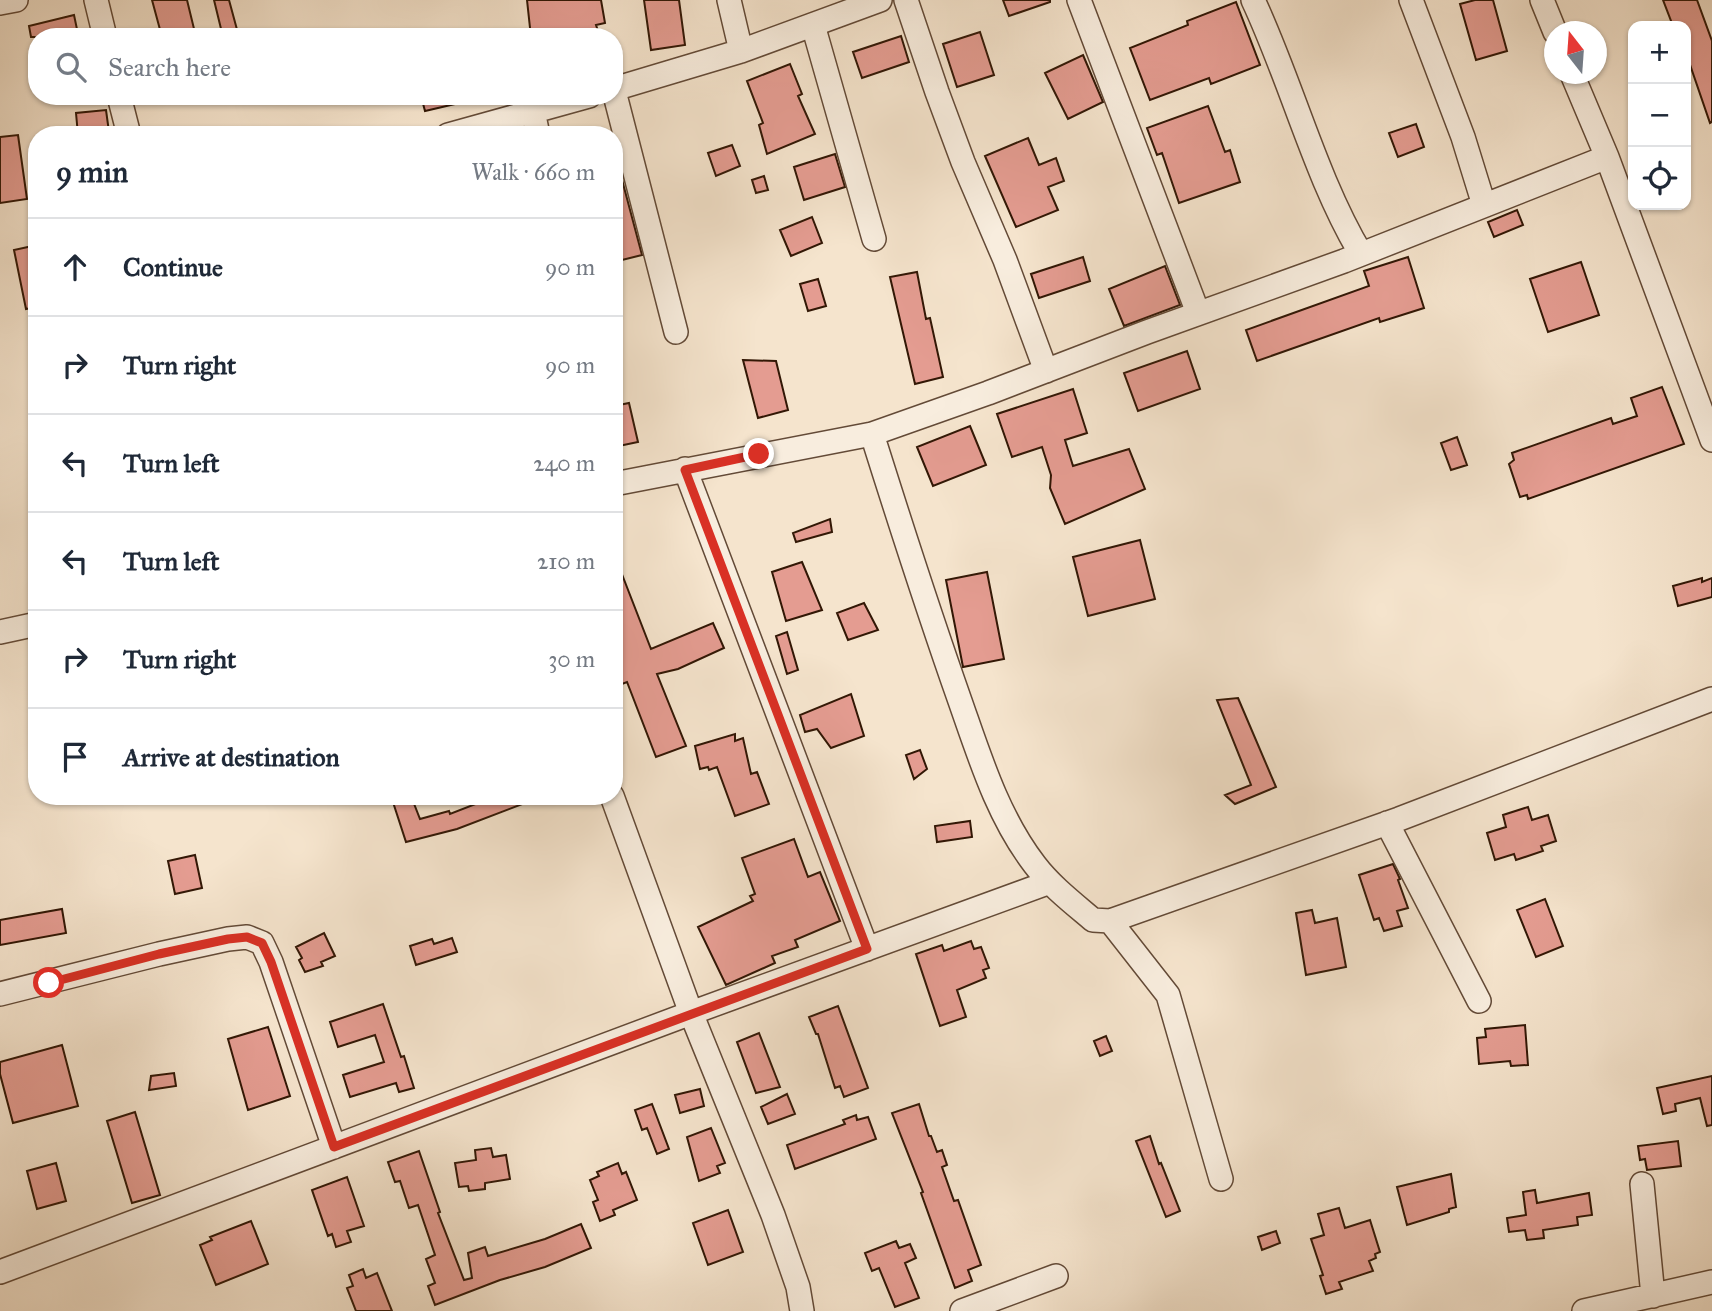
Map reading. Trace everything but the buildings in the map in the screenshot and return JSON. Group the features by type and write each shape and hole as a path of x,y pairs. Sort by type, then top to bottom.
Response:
{"street":[{"path":"0,3 16,0"},
{"path":"96,0 103,28"},
{"path":"729,0 741,51"},
{"path":"906,0 963,162 1005,260 1046,371"},
{"path":"1079,0 1198,313"},
{"path":"1254,0 1281,62 1342,223 1361,254"},
{"path":"1411,0 1463,137 1484,205"},
{"path":"1542,0 1551,21"},
{"path":"623,87 741,51 870,2"},
{"path":"813,25 874,239"},
{"path":"1576,84 1607,157 1712,440"},
{"path":"122,105 127,126"},
{"path":"480,126 555,105"},
{"path":"618,105 676,332"},
{"path":"533,111 536,126"},
{"path":"623,482 872,433 1361,254 1607,157"},
{"path":"872,433 927,607 982,762 1005,817 1030,859 1050,882 1093,920 1110,921 1387,823 1712,699"},
{"path":"685,470 867,949"},
{"path":"0,632 28,626"},
{"path":"615,805 691,1013 773,1215 798,1287 802,1311"},
{"path":"1387,823 1479,1001"},
{"path":"0,1272 691,1013 1050,882"},
{"path":"1110,921 1168,995 1221,1179"},
{"path":"0,994 228,939 247,937 262,943 271,962 334,1147"},
{"path":"1642,1184 1653,1296"},
{"path":"962,1311 1056,1276"},
{"path":"1584,1311 1712,1282"}],"route":[{"path":"49,983 228,939 247,937 262,943 271,962 334,1147 867,949 685,470 759,454"}]}
